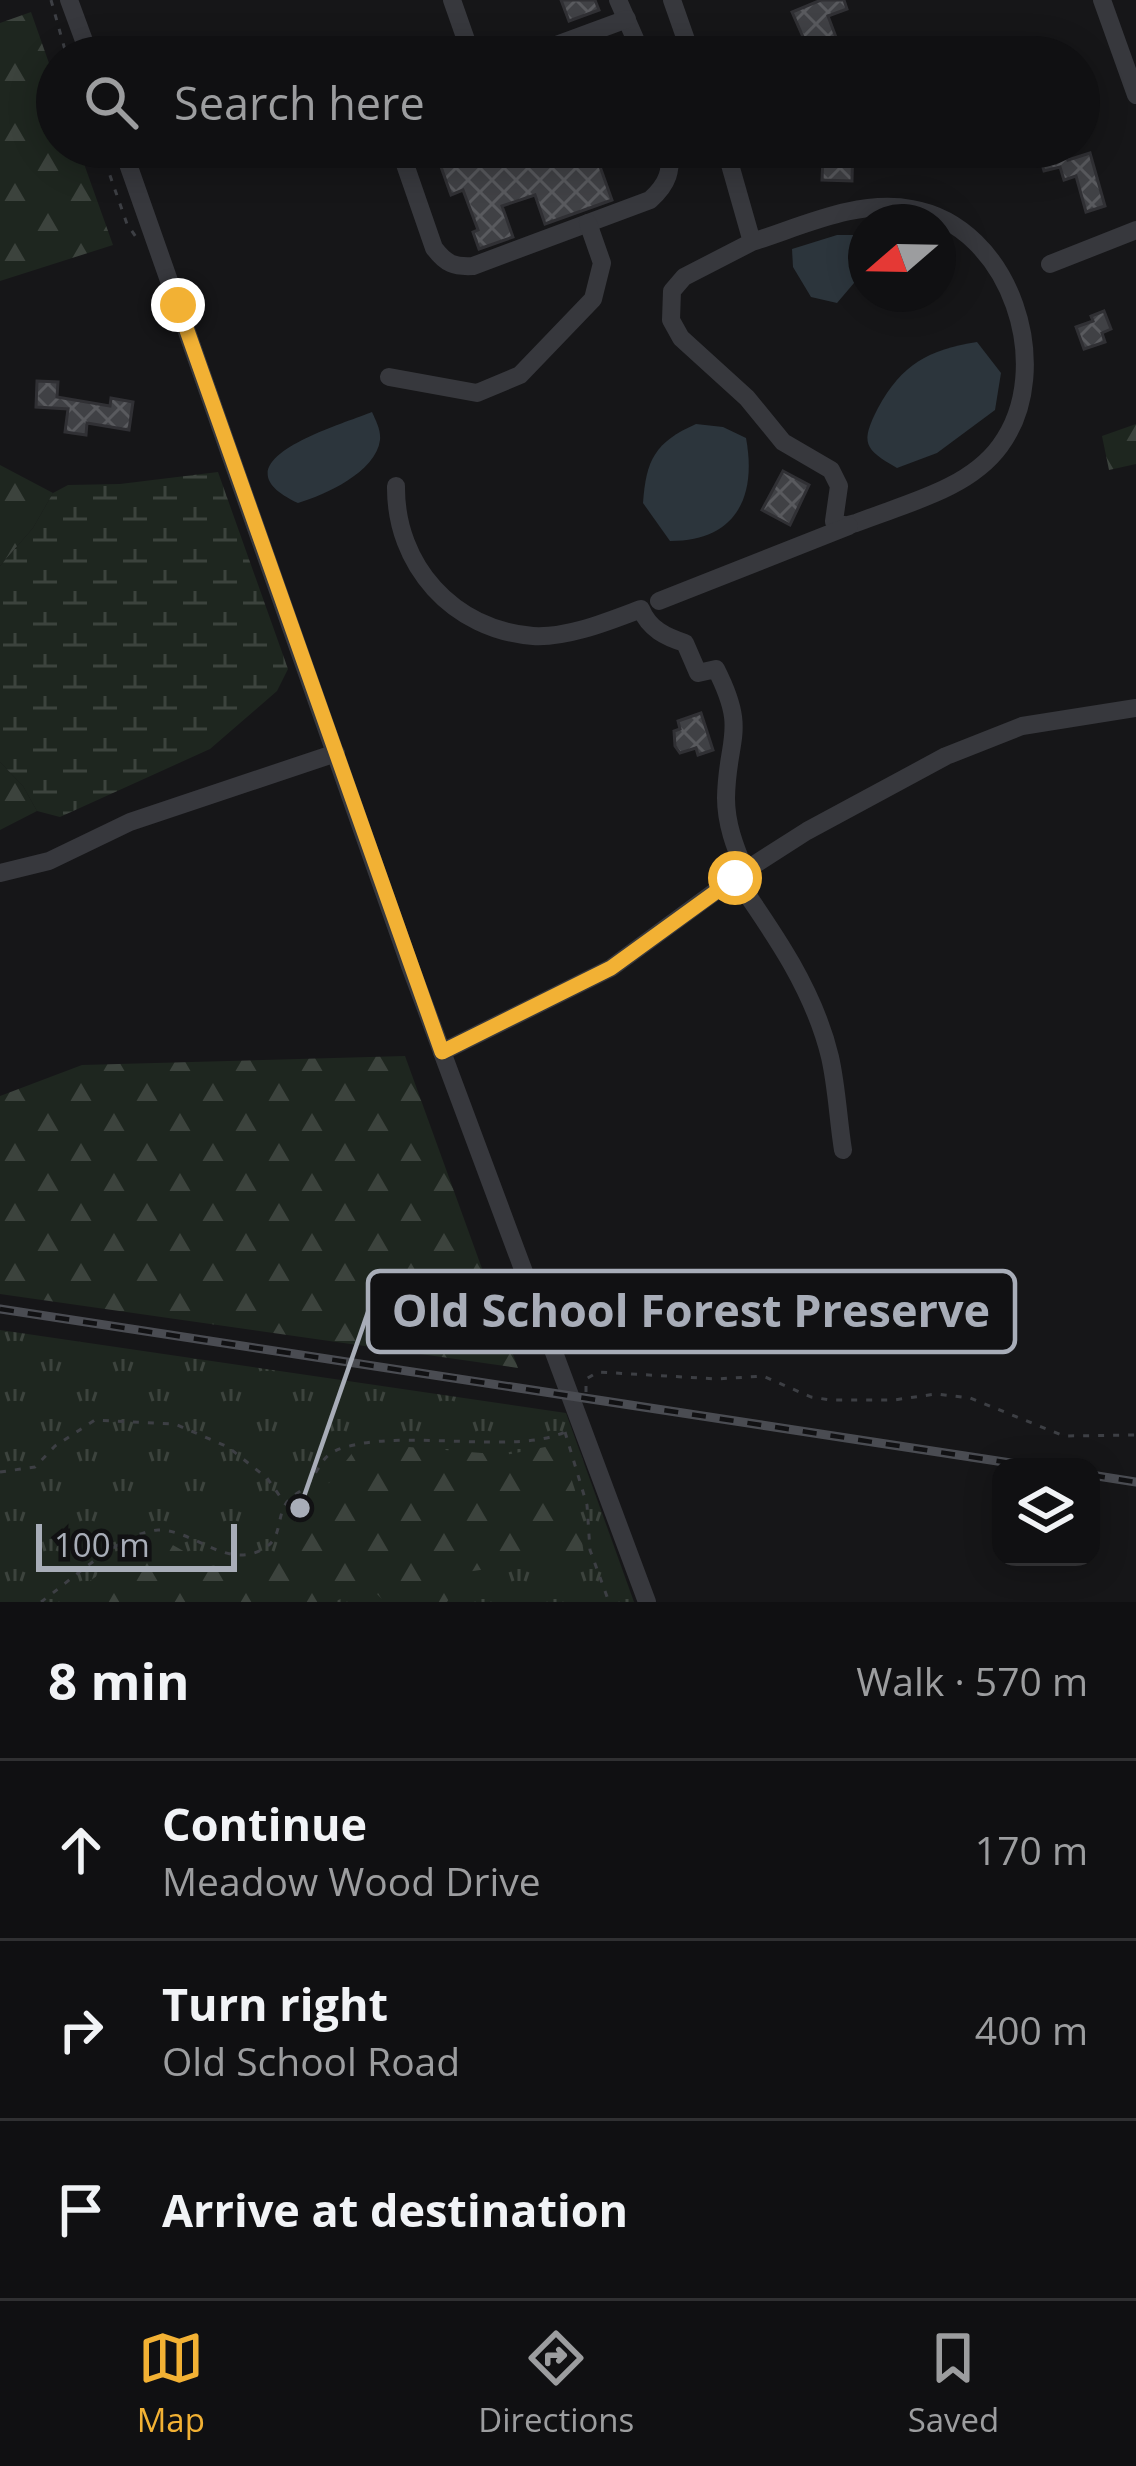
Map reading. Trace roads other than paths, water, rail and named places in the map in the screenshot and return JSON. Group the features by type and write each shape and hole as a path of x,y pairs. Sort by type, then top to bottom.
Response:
{"street":[{"path":"69,0 82,36"},
{"path":"452,0 465,36"},
{"path":"618,0 634,36"},
{"path":"672,0 685,36"},
{"path":"1102,0 1136,95"},
{"path":"580,36 626,19"},
{"path":"129,168 442,1052 646,1602"},
{"path":"406,168 434,248 456,267 473,266 650,200 665,187 671,168"},
{"path":"733,168 752,242"},
{"path":"658,601 856,524 947,487 999,448 1018,412 1025,368 1022,324 1004,281 981,250 948,221 914,209 866,206 752,242 684,278 672,291 670,320 681,338 747,398 783,442 831,470 839,486 834,521 844,526 856,524"},
{"path":"389,376 477,393 520,375 593,299 602,263 588,223"},
{"path":"1051,264 1136,230"},
{"path":"396,486 399,523 413,562 432,589 479,623 536,636 641,609 662,635 685,643 698,673 716,669 734,715 736,733 726,798 740,874 783,946 820,1024 830,1056 843,1150"},
{"path":"442,1052 611,968 807,831 946,756 1022,726 1136,708"},
{"path":"0,873 49,861 157,812 208,799 336,753"}],"railway":[{"path":"0,1309 992,1460"},
{"path":"1100,1476 1136,1482"}],"place":[{"name":"Old School Forest Preserve","path":"300,1508"}]}
